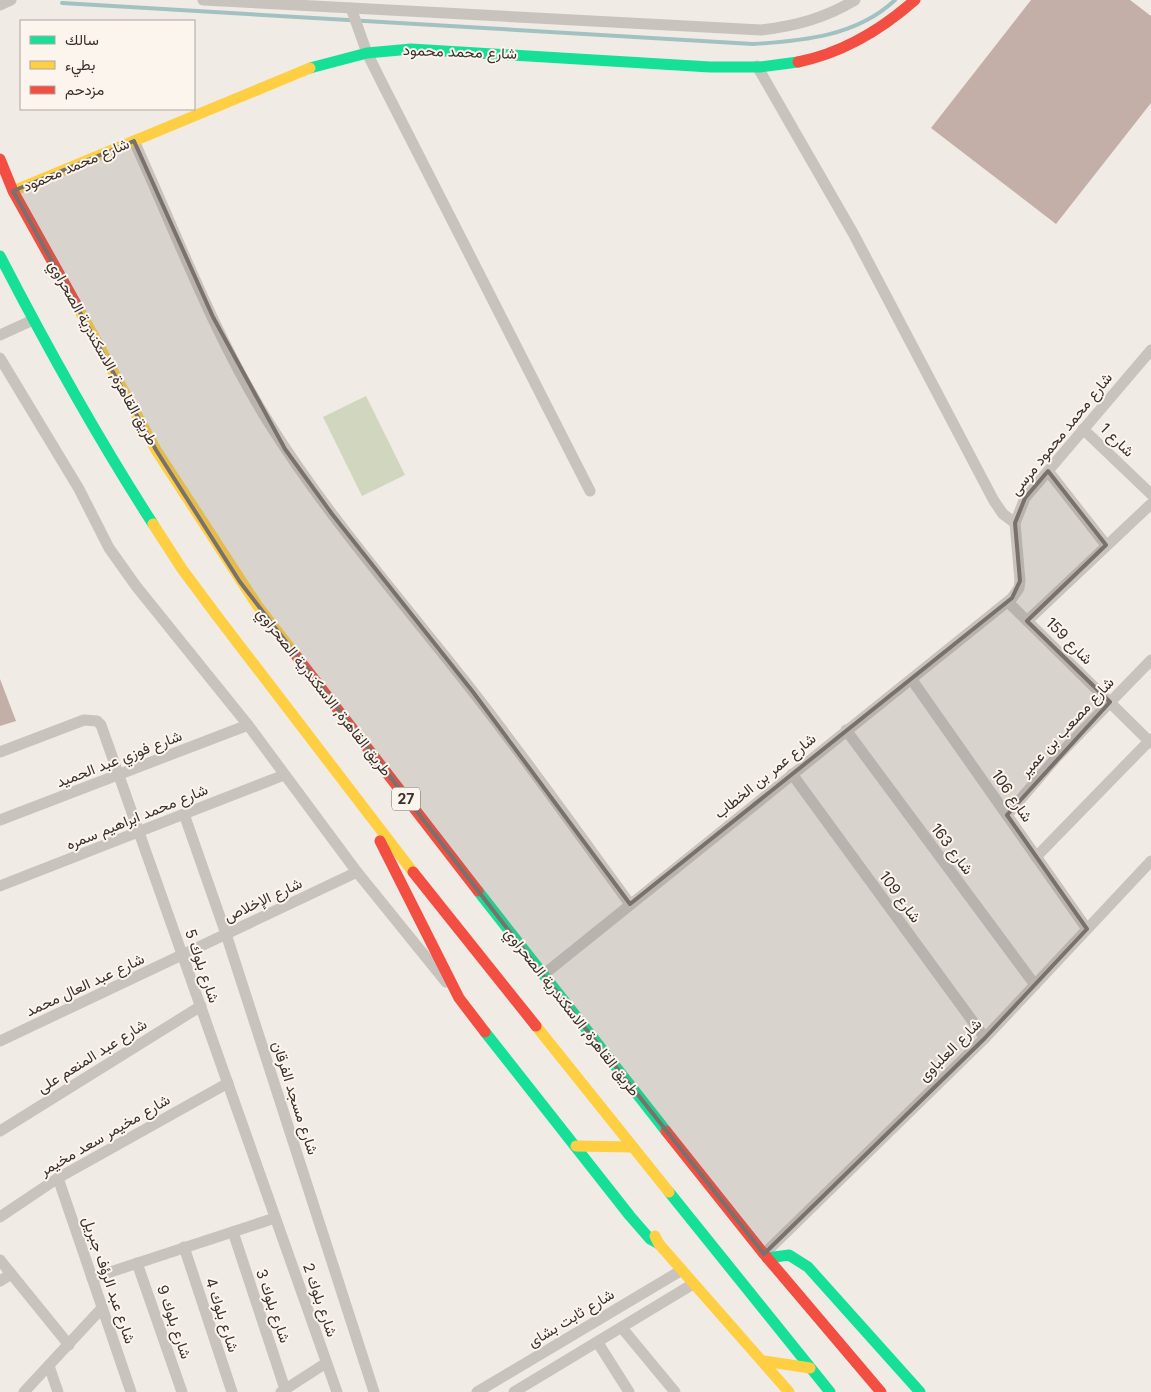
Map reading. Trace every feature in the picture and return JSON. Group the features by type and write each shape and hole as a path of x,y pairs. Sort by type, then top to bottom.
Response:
{"main road":[{"name":"شارع محمد محمود","path":"13,191 298,72 367,53 410,49 443,49 691,66 758,66 805,60 832,53 859,40 894,18 915,0"},
{"name":"طريق القاهرة, الاسكندرية الصحراوي","path":"0,159 13,191 156,450 240,582 543,975 765,1256 881,1392"},
{"path":"0,256 33,320 118,470 182,569 370,819 830,1392"},
{"path":"370,819 459,998 576,1146 588,1153 659,1244 764,1361 789,1392"},
{"path":"576,1146 632,1147"},
{"path":"765,1256 789,1256 808,1266 920,1392"},
{"path":"764,1361 810,1368"}],"street":[{"path":"0,5 11,0"},
{"path":"203,0 761,30 804,23 835,12 855,0"},
{"path":"351,8 367,53 590,491"},
{"path":"758,66 853,233 994,502 1003,514 1015,523"},
{"path":"134,140 213,317 246,383 285,449 332,514 473,692 630,904"},
{"path":"0,335 33,320"},
{"name":"شارع محمد محمود مرسى","path":"1008,602 1019,588 1015,523 1025,498 1151,350"},
{"path":"0,358 79,489 109,548 136,586 248,726 358,872 459,998"},
{"name":"شارع 1","path":"1083,429 1151,494"},
{"path":"1048,471 1106,545"},
{"path":"1027,620 1151,504"},
{"name":"شارع عمر بن الخطاب","path":"543,975 846,730 912,680 1008,602"},
{"name":"شارع 159","path":"1008,602 1150,741"},
{"name":"شارع مصعب بن عمير","path":"1007,815 1056,758 1151,660"},
{"name":"شارع 106","path":"912,680 1087,929"},
{"name":"شارع بلوك 5","path":"0,752 84,720 97,721 101,725 275,1218"},
{"name":"شارع فوزي عبد الحميد","path":"0,820 248,726"},
{"name":"شارع 163","path":"846,730 1035,985"},
{"path":"1036,857 1150,741"},
{"name":"شارع 109","path":"792,774 985,1038"},
{"name":"شارع محمد ابراهيم سمره","path":"0,886 140,833 284,775"},
{"name":"شارع مسجد الفرقان","path":"184,814 226,934 374,1392"},
{"name":"شارع العلباوى","path":"765,1256 985,1038 1151,860"},
{"name":"شارع الإخلاص","path":"182,955 358,872"},
{"name":"شارع عبد العال محمد","path":"0,1041 182,955"},
{"name":"شارع عبد المنعم على","path":"0,1131 201,1006"},
{"name":"شارع مخيمر سعد مخيمر","path":"0,1217 58,1178 228,1083"},
{"name":"شارع عبد الرؤف جبريل","path":"58,1178 131,1392"},
{"path":"92,1278 275,1218"},
{"name":"شارع بلوك 2","path":"275,1218 337,1392"},
{"name":"شارع بلوك 3","path":"233,1232 283,1391"},
{"name":"شارع بلوك 4","path":"184,1247 232,1392"},
{"path":"0,1260 69,1345"},
{"name":"شارع بلوك 9","path":"137,1263 182,1392"},
{"name":"شارع ثابت بشاى","path":"476,1392 682,1270"},
{"path":"0,1281 11,1274"},
{"path":"514,1392 694,1284"},
{"path":"24,1392 102,1308"},
{"path":"622,1328 675,1392"},
{"path":"598,1343 629,1392"},
{"path":"283,1391 326,1363"},
{"path":"49,1366 58,1392"}],"highlighted area":[{"path":"134,141 213,317 285,449 332,514 473,692 630,904 1012,598 1020,581 1015,523 1025,498 1048,471 1106,545 1027,621 1110,702 1007,815 1087,929 985,1038 764,1254 543,975 240,582 156,450 13,191"}],"green space":[{"path":"366,396 405,475 362,496 323,417"}],"building":[{"path":"1031,0 1130,0 1151,16 1151,103 1056,224 931,128"},
{"path":"0,679 16,721 0,726"}],"waterway":[{"path":"62,3 753,44 810,38 847,29 864,22 895,0"}],"traffic: fast":[{"path":"310,68 367,53 411,49 710,67 760,67 798,62"},
{"path":"0,256 73,392 153,524"},
{"path":"478,891 666,1131"},
{"path":"485,1032 630,1216 650,1239 659,1244"},
{"path":"669,1192 830,1392"},
{"path":"767,1258 789,1255 808,1267 920,1392"}],"traffic: slow":[{"path":"13,191 310,68"},
{"path":"76,304 156,450 257,605 294,653"},
{"path":"153,524 182,569 217,616 413,872"},
{"path":"536,1026 669,1192"},
{"path":"576,1146 632,1147"},
{"path":"655,1236 659,1244 789,1392"},
{"path":"764,1361 810,1368"}],"traffic: jam":[{"path":"798,62 830,53 861,39 889,21 915,0"},
{"path":"0,159 13,191 76,304"},
{"path":"294,653 478,891"},
{"path":"380,841 459,998 485,1032"},
{"path":"413,872 536,1026"},
{"path":"666,1131 764,1254 881,1392"}]}
